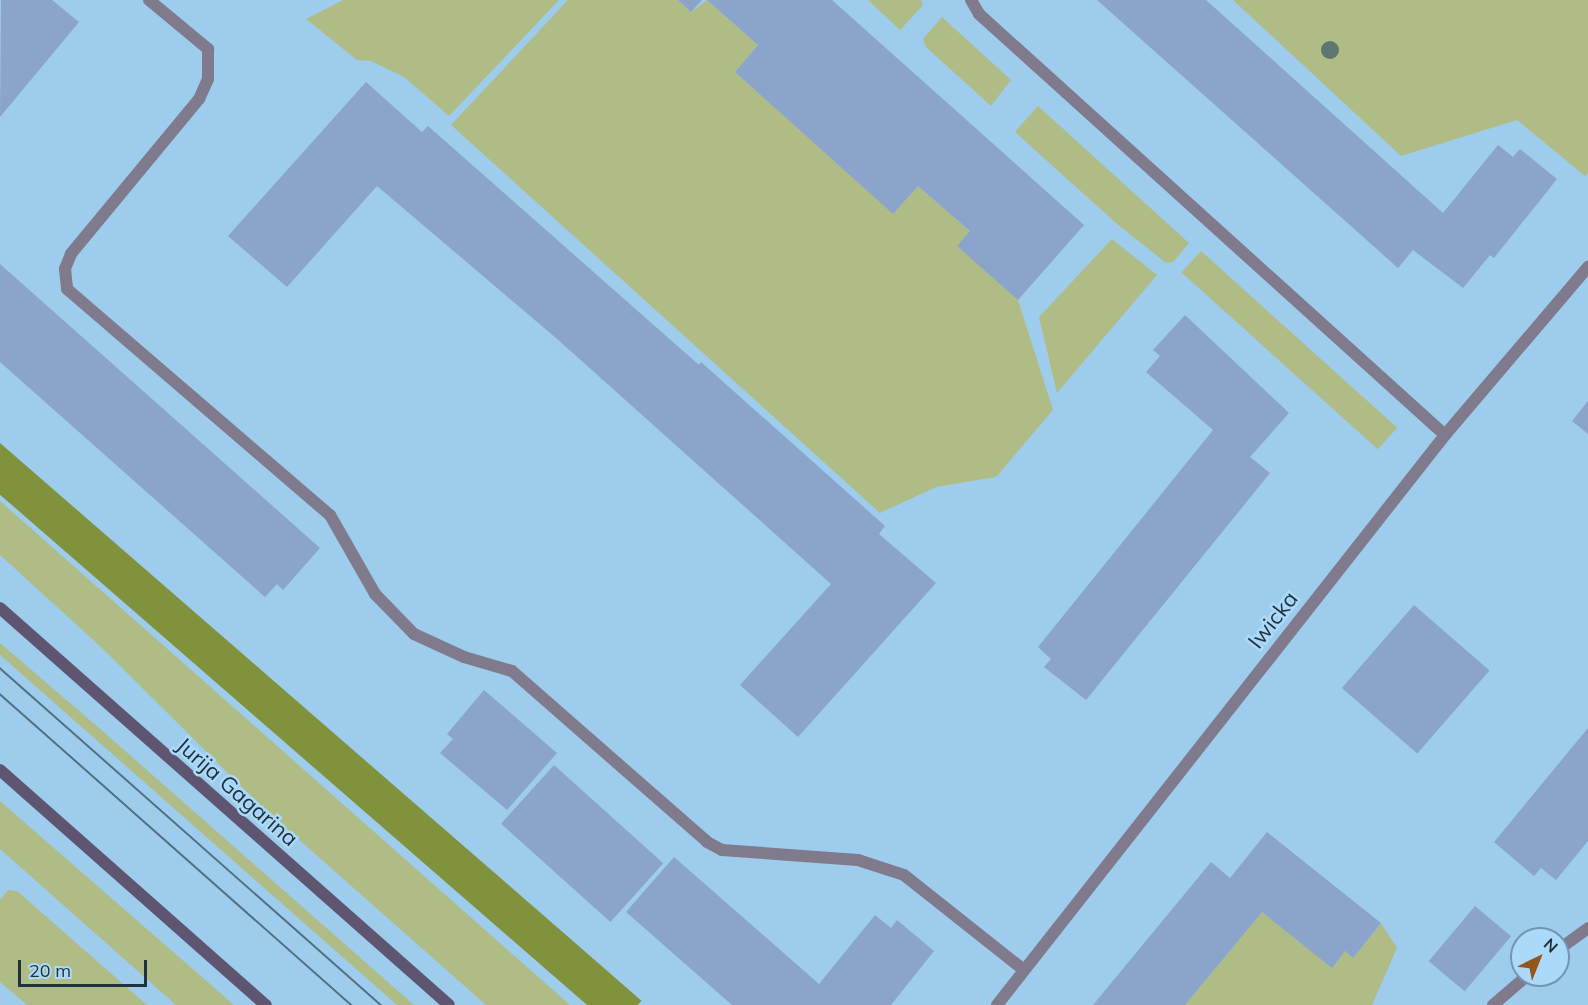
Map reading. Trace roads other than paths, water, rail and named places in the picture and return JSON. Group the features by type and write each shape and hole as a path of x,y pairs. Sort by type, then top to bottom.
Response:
{"main road":[{"name":"Jurija Gagarina","path":"0,608 449,1005"},
{"path":"0,770 266,1005"}],"street":[{"path":"149,0 208,50 208,80 199,99 71,254 65,269 67,289 330,515 375,594 414,634 520,676 707,842 722,850 858,860 904,875 1024,970"},
{"path":"971,0 979,14 1445,435"},
{"name":"Iwicka","path":"997,1005 1445,435 1588,267"},
{"path":"1570,941 1588,928"},
{"path":"1493,1005 1514,987"}],"tram line":[{"path":"0,668 381,1005"},
{"path":"0,694 352,1005"}]}
